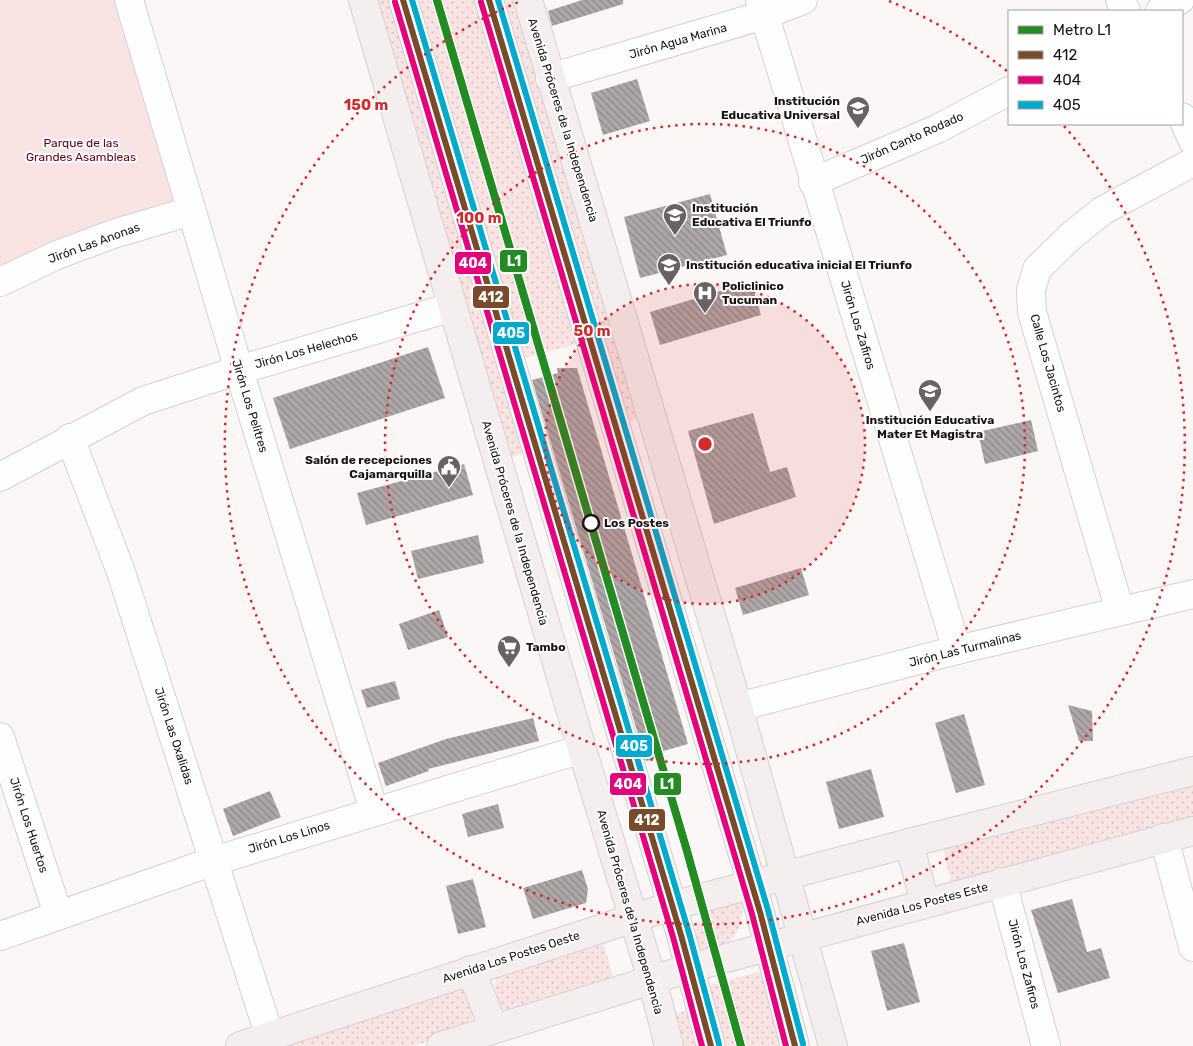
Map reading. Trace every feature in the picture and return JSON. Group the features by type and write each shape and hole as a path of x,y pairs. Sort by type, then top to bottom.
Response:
{"main road":[{"name":"Avenida Próceres de la Independencia","path":"363,0 582,749 652,979 669,1046"},
{"path":"403,0 672,906 711,1046"},
{"path":"489,0 752,885 795,1046"},
{"name":"Avenida Próceres de la Independencia","path":"528,0 738,707 833,1046"},
{"path":"784,875 1193,771"},
{"name":"Avenida Los Postes Este","path":"652,979 1193,831"},
{"path":"909,843 925,903"},
{"name":"Avenida Los Postes Oeste","path":"240,1046 633,918 784,875"},
{"path":"471,970 494,1029"},
{"path":"441,1046 652,979"}],"street":[{"name":"Jirón Los Pelitres","path":"129,0 239,370 374,811"},
{"name":"Jirón Agua Marina","path":"550,78 762,8 803,0"},
{"path":"1162,10 1180,0"},
{"name":"Jirón Los Zafiros","path":"762,8 813,182 957,650"},
{"name":"Jirón Canto Rodado","path":"813,182 936,129 1008,92"},
{"path":"1183,119 1193,141"},
{"name":"Calle Los Jacintos","path":"1120,611 1032,312 1031,290 1037,270 1071,236 1102,211 1193,162"},
{"name":"Jirón Las Anonas","path":"0,282 57,255 114,234 191,211"},
{"name":"Jirón Los Helechos","path":"0,477 70,438 143,401 239,370 452,307"},
{"name":"Jirón Las Oxalidas","path":"70,438 121,572 270,1037"},
{"name":"Jirón Las Turmalinas","path":"738,707 957,650 1193,594"},
{"name":"Jirón Los Huertos","path":"0,737 58,914"},
{"name":"Jirón Los Linos","path":"0,936 58,914 214,861 582,749"},
{"path":"1164,838 1193,947"},
{"name":"Jirón Los Zafiros","path":"1002,882 1046,1046"}],"green space":[{"name":"Parque de las Grandes Asambleas","path":"0,0 120,0 181,203 0,272"},
{"path":"371,0 389,0 522,453 503,461"},
{"path":"415,0 477,0 577,344 520,359"},
{"path":"498,0 517,0 639,418 624,424"},
{"path":"1193,779 1193,819 951,883 943,848"},
{"path":"742,895 741,918 734,936 720,947 710,950 697,950 696,931 704,911"},
{"path":"602,938 614,981 511,1013 500,1008 495,990 500,972"},
{"path":"762,971 782,1046 722,1046 706,986"},
{"path":"458,985 466,994 471,1004 470,1028 413,1046 270,1046"},
{"path":"689,1010 698,1046 681,1046 672,1015"}],"building":[{"path":"582,0 623,0 623,4 552,26 548,11"},
{"path":"637,79 650,121 603,135 591,93"},
{"name":"Institución Educativa El Triunfo","path":"710,194 727,255 640,278 624,217"},
{"name":"Policlinico Tucuman","path":"751,282 761,315 660,345 650,312"},
{"path":"428,347 445,398 290,449 273,398"},
{"path":"557,368 577,368 688,744 660,752 662,757 646,761 532,380 558,373"},
{"path":"753,413 770,472 787,467 796,497 714,524 688,431"},
{"path":"1031,420 1038,451 985,464 978,432"},
{"path":"464,464 473,495 366,525 357,493"},
{"path":"478,535 484,563 418,579 411,551"},
{"path":"801,568 809,595 743,615 735,588"},
{"path":"439,610 448,637 408,650 399,624"},
{"path":"395,681 400,699 367,708 361,690"},
{"path":"1068,705 1092,711 1093,741 1079,741"},
{"path":"964,714 985,785 956,793 935,723"},
{"path":"533,718 539,741 428,769 429,771 386,786 378,763 446,739"},
{"path":"871,769 884,817 839,829 826,782"},
{"path":"270,791 281,817 233,836 223,809"},
{"path":"498,804 504,828 468,837 462,814"},
{"path":"582,870 588,889 586,903 533,919 523,888"},
{"path":"473,879 486,927 458,934 446,886"},
{"path":"1072,899 1087,952 1101,948 1110,978 1058,993 1031,910"},
{"path":"904,943 920,1002 887,1011 871,951"}],"metro line":[{"name":"L1","path":"437,0 687,851 741,1046"}],"transit line":[{"name":"412","path":"403,0 681,935 711,1046"},
{"name":"405","path":"412,0 689,933 719,1044"},
{"name":"412","path":"489,0 760,912 795,1046"},
{"name":"405","path":"498,0 768,910 803,1044"},
{"name":"404","path":"395,2 673,937 702,1046"},
{"name":"404","path":"481,2 752,914 786,1046"}],"place":[{"name":"Institución Educativa Universal","path":"858,129"},
{"name":"Institución Educativa El Triunfo","path":"675,236"},
{"name":"Institución educativa inicial El Triunfo","path":"669,286"},
{"name":"Policlinico Tucuman","path":"705,314"},
{"name":"Institución Educativa Mater Et Magistra","path":"930,412"},
{"name":"Salón de recepciones Cajamarquilla","path":"449,488"},
{"name":"Los Postes","path":"591,523"},
{"name":"Tambo","path":"509,668"}]}
